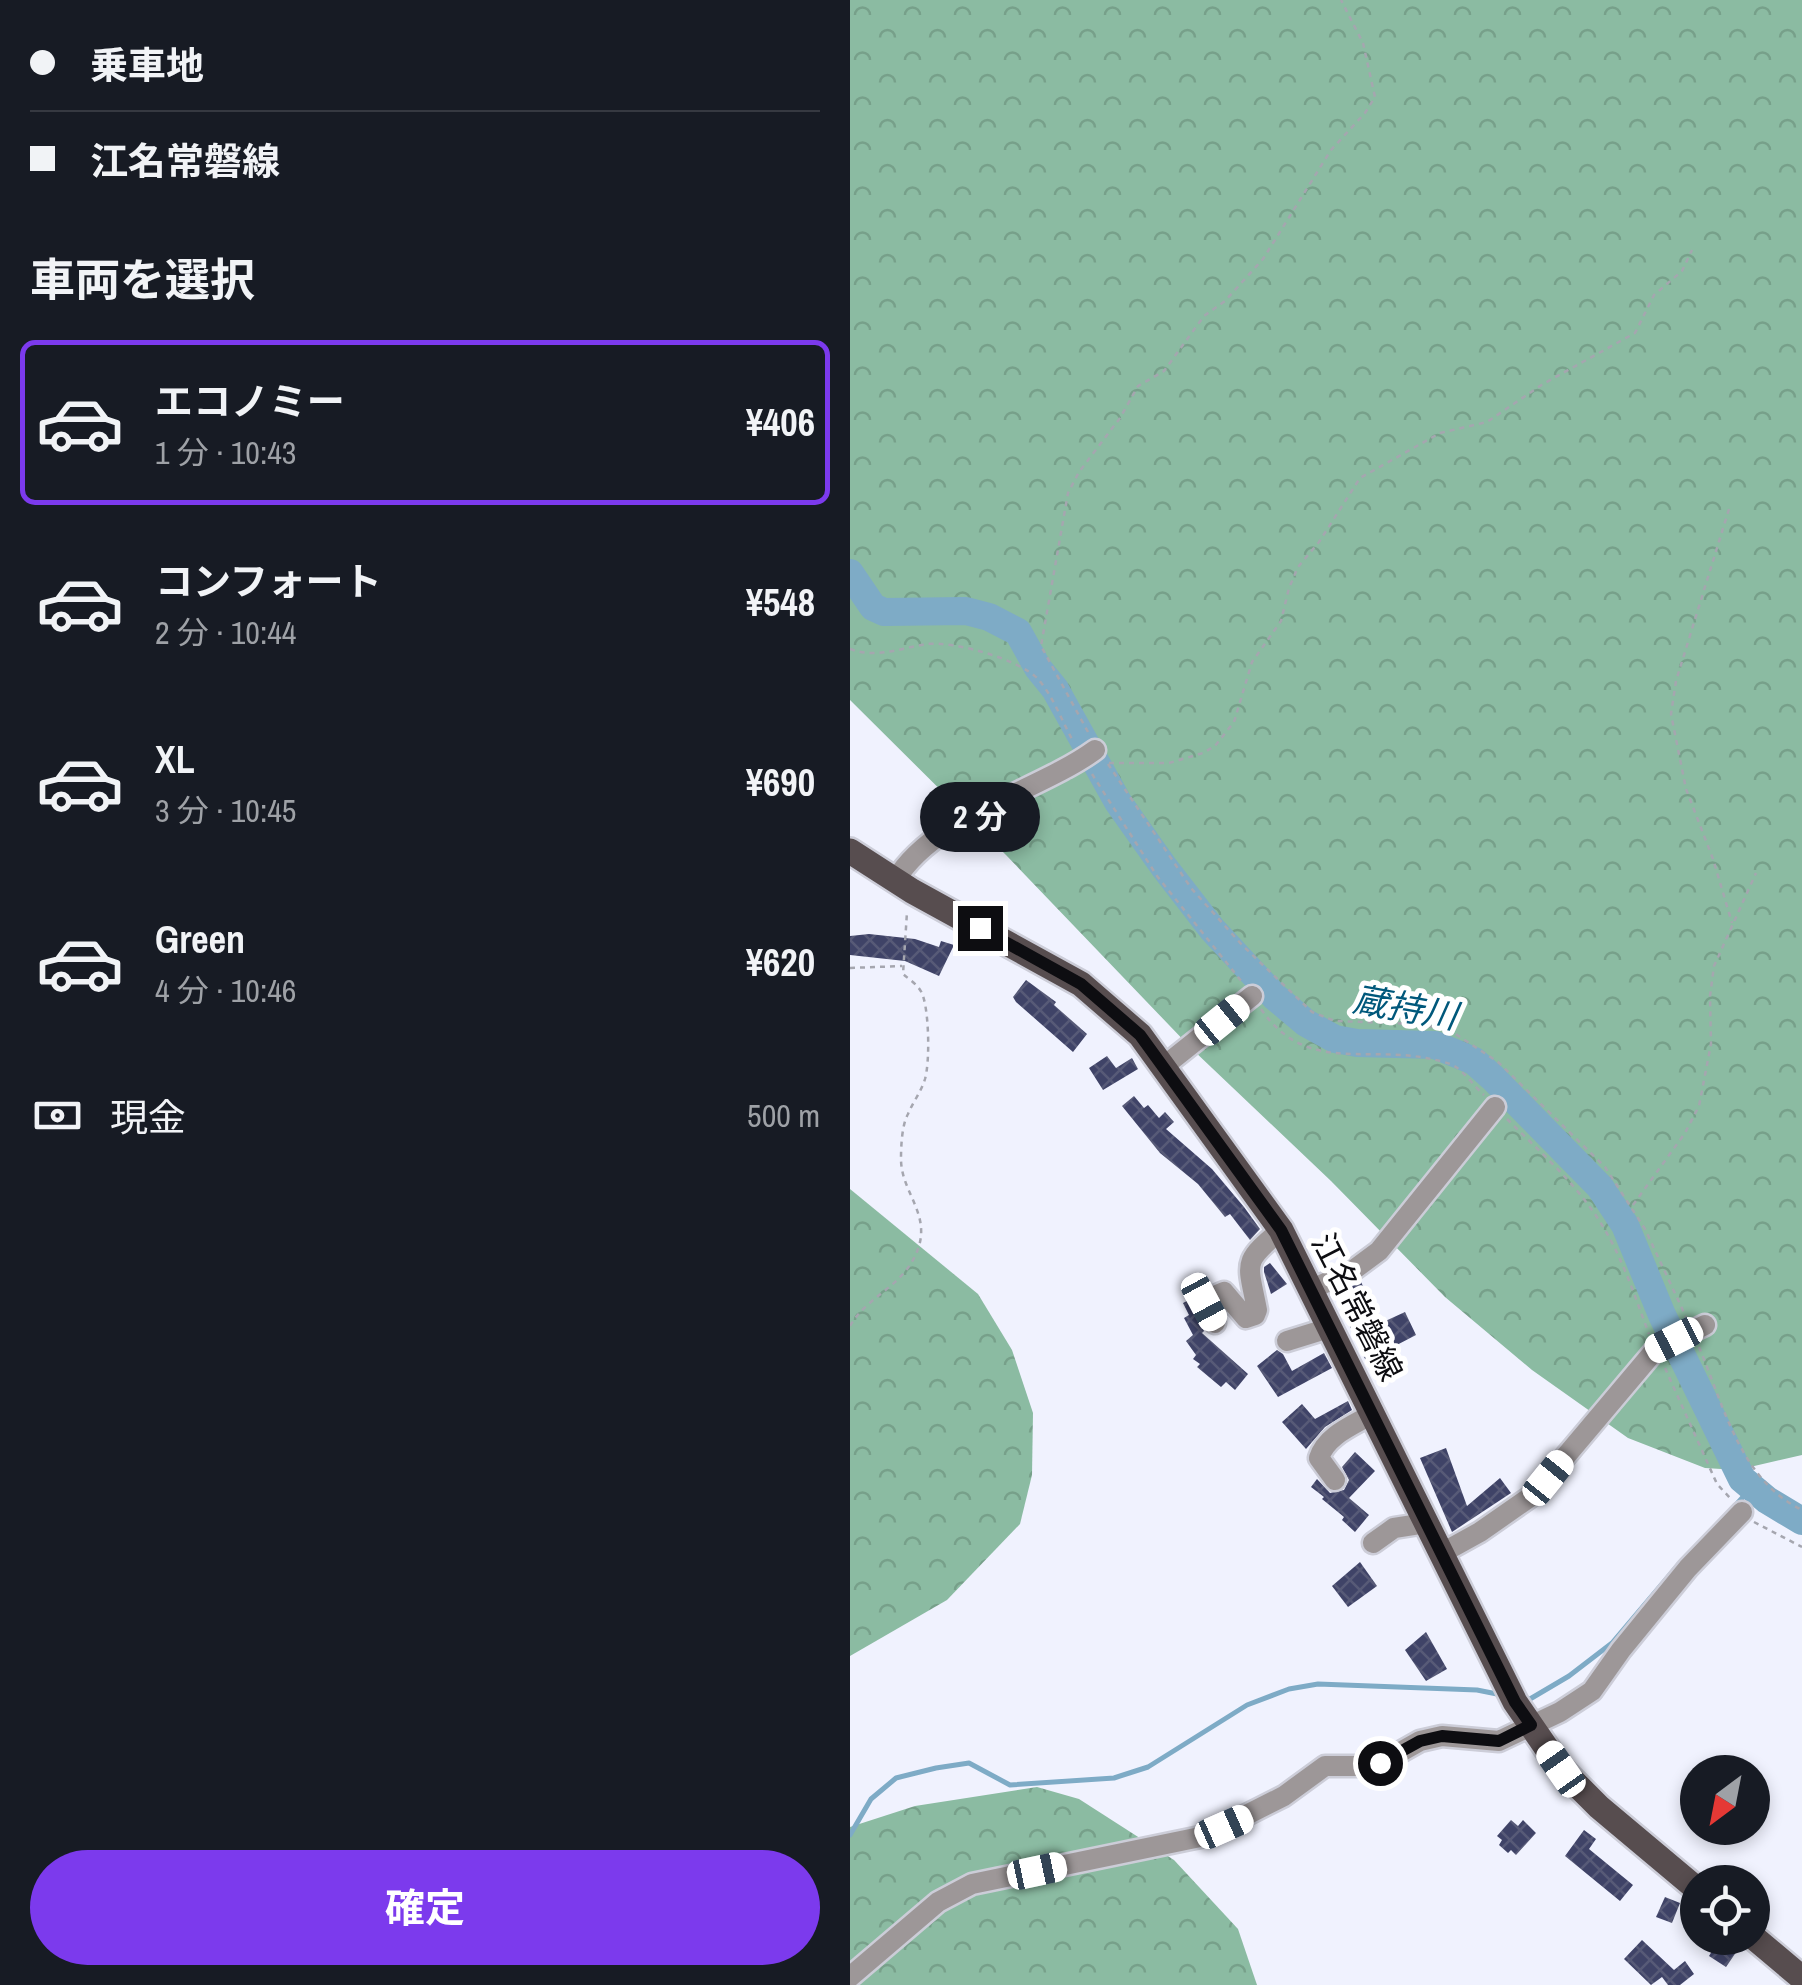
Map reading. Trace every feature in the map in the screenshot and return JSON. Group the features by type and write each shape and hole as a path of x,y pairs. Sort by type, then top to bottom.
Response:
{"main road":[{"name":"江名常磐線","path":"850,852 1081,984 1140,1035 1281,1230 1531,1725 1561,1769 1599,1808 1680,1875"},
{"path":"1770,1951 1802,1978"}],"street":[{"path":"904,886 913,858 960,824 1089,754"},
{"path":"1163,1066 1252,996"},
{"path":"1312,1288 1352,1271 1379,1251 1495,1107"},
{"path":"1215,1323 1204,1302 1219,1292 1224,1292 1246,1318 1255,1315 1248,1266 1255,1252 1281,1230"},
{"path":"1288,1341 1330,1328"},
{"path":"1442,1553 1533,1495 1656,1349 1698,1328"},
{"path":"1335,1480 1318,1458 1320,1452 1329,1440 1374,1413"},
{"path":"850,1976 938,1902 972,1884 1204,1836 1284,1796 1325,1766 1380,1763 1420,1741 1442,1736 1499,1741 1575,1704 1592,1692 1688,1568 1742,1512"},
{"path":"1373,1543 1394,1528 1426,1523"}],"path":[{"path":"1089,754 1041,646 1068,494 1138,386 1164,370 1204,316 1263,260 1331,150 1375,97 1363,44 1341,0"},
{"path":"1692,250 1682,271 1654,295 1634,333 1543,384 1488,422 1440,433 1360,478 1298,567 1288,588 1282,621 1252,662 1234,722 1216,746 1170,762 1107,763 1191,888 1242,945 1312,1012 1334,1021 1420,1024 1451,1031 1498,1062 1605,1166 1632,1206 1698,1328 1754,1472 1773,1492 1802,1510"},
{"path":"1729,510 1676,681 1670,714 1686,789 1732,923"},
{"path":"850,649 877,654 950,644 1029,672 1044,687 1089,754 1157,876 1266,1016 1312,1051 1413,1056 1455,1066 1577,1190 1601,1223 1717,1484 1757,1525 1802,1547"},
{"path":"1632,1206 1699,1106 1712,1044 1710,996 1714,966 1756,874"},
{"path":"850,1326 859,1311 900,1280 920,1240 920,1210 906,1184 901,1158 906,1117 925,1079 928,1058 924,998 903,974 904,886"},
{"path":"850,968 903,966"}],"green space":[{"path":"850,0 1802,0 1802,1455 1737,1470 1705,1468 1628,1438 1532,1370 1445,1297 1331,1181 1192,1049 850,700"},
{"path":"850,1189 978,1294 1012,1350 1033,1413 1032,1475 1020,1524 947,1600 850,1656"},
{"path":"1037,1787 1079,1799 1174,1860 1238,1929 1257,1985 850,1985 850,1827 915,1806"}],"building":[{"path":"850,936 915,939 939,947 941,941 954,945 939,976 905,961 850,955"},
{"path":"1026,980 1056,1002 1054,1005 1087,1034 1073,1052 1016,1002 1013,997"},
{"path":"1107,1056 1116,1068 1132,1058 1138,1069 1103,1090 1089,1068"},
{"path":"1134,1096 1159,1118 1165,1112 1174,1122 1166,1129 1212,1169 1244,1207 1260,1229 1250,1240 1230,1214 1225,1217 1198,1184 1160,1153 1122,1106"},
{"path":"1270,1263 1287,1284 1271,1294 1264,1272"},
{"path":"1361,1282 1381,1323 1405,1312 1416,1335 1366,1361 1335,1294"},
{"path":"1189,1300 1202,1333 1248,1374 1235,1390 1226,1382 1221,1387 1197,1367 1200,1364 1193,1359 1196,1355 1186,1341 1193,1335 1184,1318 1189,1315 1183,1303"},
{"path":"1277,1350 1292,1371 1324,1353 1332,1368 1278,1397 1257,1366"},
{"path":"1348,1401 1352,1410 1325,1427 1306,1449 1282,1422 1302,1404 1315,1419"},
{"path":"1446,1448 1467,1506 1500,1478 1511,1493 1452,1532 1420,1458"},
{"path":"1355,1452 1375,1471 1349,1498 1369,1515 1355,1532 1311,1487 1317,1479 1330,1493 1344,1490 1349,1480 1342,1467"},
{"path":"1360,1562 1377,1586 1348,1607 1332,1586"},
{"path":"1426,1632 1447,1669 1426,1681 1405,1650"},
{"path":"1511,1820 1518,1826 1523,1820 1536,1833 1516,1855 1499,1845 1502,1840 1497,1836"},
{"path":"1584,1830 1596,1839 1589,1849 1633,1885 1620,1901 1565,1856"},
{"path":"1665,1897 1680,1903 1672,1923 1656,1917"},
{"path":"1642,1940 1674,1970 1685,1961 1694,1974 1680,1985 1668,1985 1662,1977 1651,1985 1624,1959"},
{"path":"1710,1955 1734,1955 1726,1967"}],"waterway":[{"name":"蔵持川","path":"850,573 873,607 884,612 966,611 989,617 1018,632 1118,802 1164,867 1212,929 1275,997 1306,1023 1335,1039 1357,1043 1435,1045 1474,1061 1493,1078 1600,1187 1625,1225 1662,1315 1742,1479 1802,1521"},
{"path":"1734,1507 1752,1487"},
{"path":"1523,1698 1530,1699 1569,1676 1612,1643 1678,1565"},
{"path":"850,1835 871,1799 896,1778 969,1763 1010,1785 1114,1778 1148,1767 1247,1705 1289,1689 1318,1684 1477,1690 1502,1695"}],"route":[{"path":"980,928 1081,984 1140,1035 1281,1230 1515,1702 1531,1725 1499,1741 1442,1736 1420,1741 1380,1763"}]}
